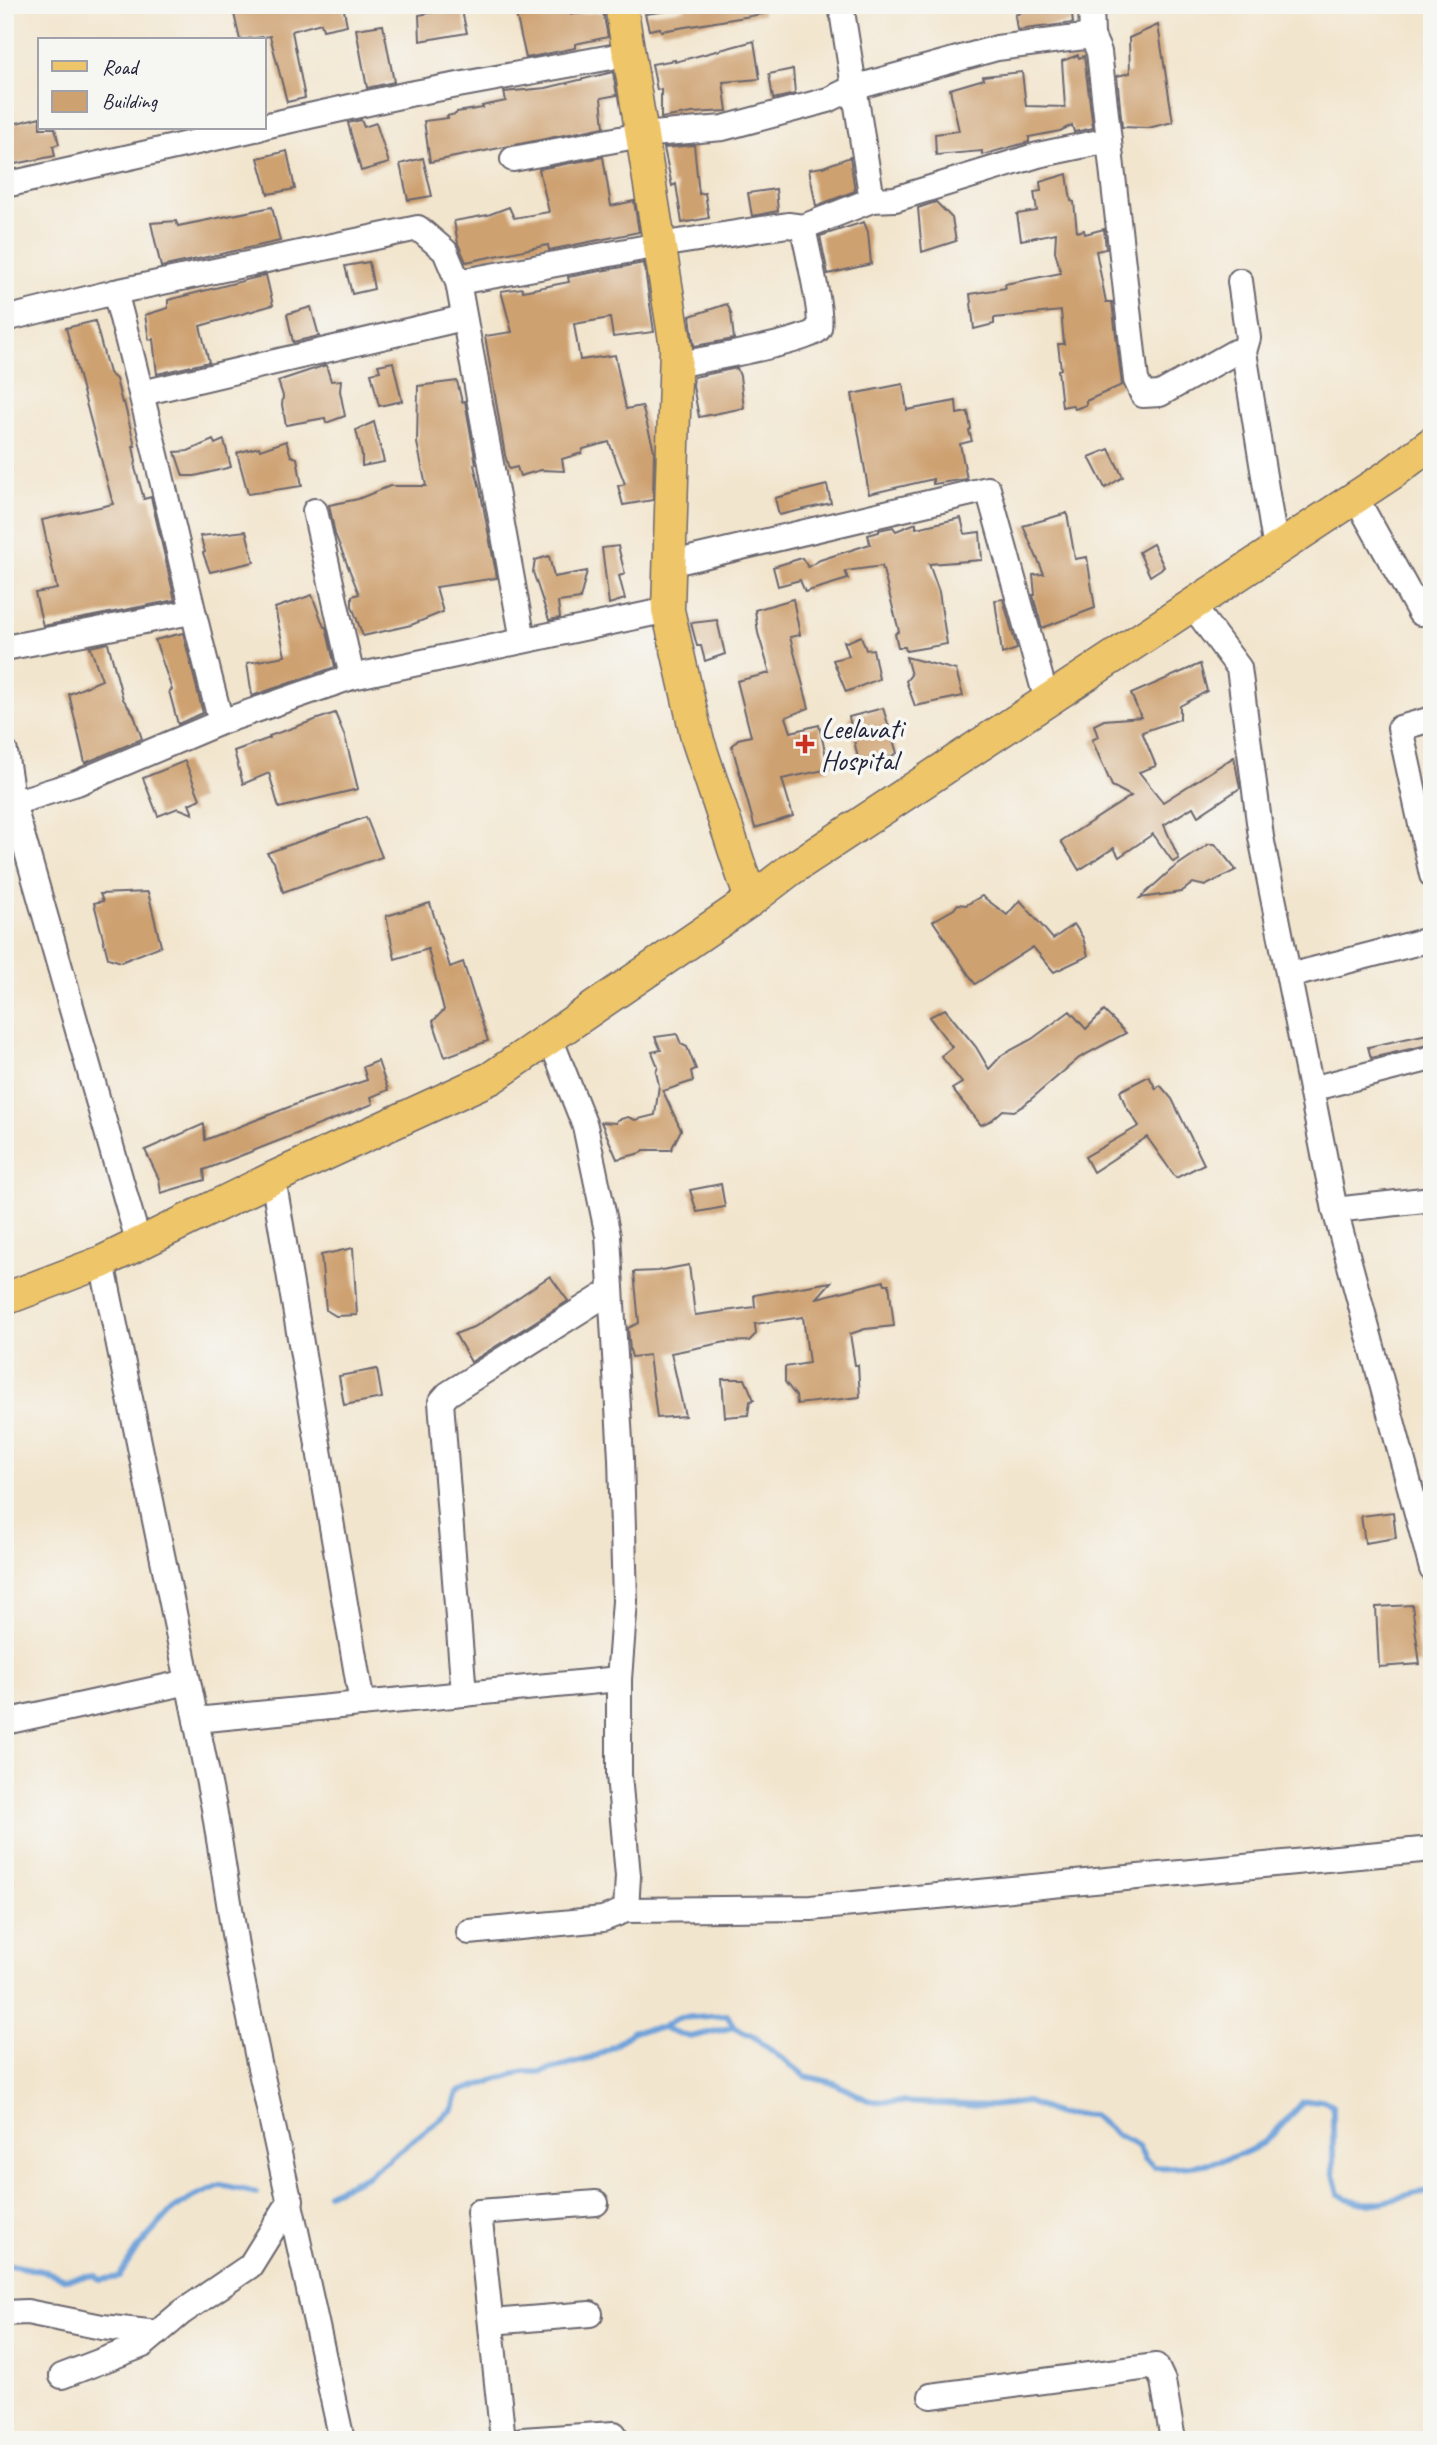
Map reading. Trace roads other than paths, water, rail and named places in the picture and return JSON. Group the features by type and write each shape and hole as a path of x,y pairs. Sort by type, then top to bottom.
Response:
{"main road":[{"path":"621,5 676,347 668,610 697,738 751,900"},
{"path":"5,1299 102,1262 273,1178 491,1078 751,900 790,870 1356,498 1432,443"}],"street":[{"path":"841,5 872,201"},
{"path":"1091,5 1093,36 1100,52 1136,380 1143,395 1160,394 1236,352 1244,352"},
{"path":"513,159 641,135 723,128 828,100 853,88 997,48 1093,36"},
{"path":"266,127 409,94 629,54"},
{"path":"5,185 250,130"},
{"path":"458,282 659,245 788,225 803,227 872,201 895,199 1038,155 1110,141"},
{"path":"675,365 815,334 819,328 819,311 803,227"},
{"path":"5,319 115,292 418,228 445,251 458,282 523,640"},
{"path":"1240,281 1248,338 1244,352 1276,550"},
{"path":"115,292 142,393 191,612 221,722"},
{"path":"142,393 463,318"},
{"path":"669,564 988,489 1047,701"},
{"path":"1356,498 1420,613 1432,610"},
{"path":"315,511 352,677"},
{"path":"1192,605 1239,668 1261,837 1335,1210 1432,1569"},
{"path":"13,803 77,783 221,722 352,677 668,610"},
{"path":"5,648 191,612"},
{"path":"1432,719 1400,728 1428,837 1432,875"},
{"path":"5,752 13,803 139,1244"},
{"path":"1289,976 1432,939"},
{"path":"550,1038 585,1126 608,1236 621,1458 625,1601 618,1679 619,1775 628,1876 626,1910"},
{"path":"1311,1089 1432,1058"},
{"path":"273,1178 362,1704"},
{"path":"1335,1210 1432,1199"},
{"path":"102,1262 214,1808 239,1965 342,2440"},
{"path":"464,1694 441,1402 448,1394 611,1291"},
{"path":"196,1720 618,1679"},
{"path":"5,1722 188,1682"},
{"path":"469,1932 603,1919 626,1910 811,1908 1432,1849"},
{"path":"62,2376 143,2345 181,2314 250,2266 291,2200"},
{"path":"503,2440 479,2212 596,2203"},
{"path":"5,2313 27,2312 102,2327 158,2333"},
{"path":"491,2322 590,2314"},
{"path":"931,2396 1156,2366 1163,2381 1173,2440"},
{"path":"522,2440 614,2434"}],"waterway":[{"path":"328,2193 367,2176 453,2109 458,2092 521,2072 540,2072 592,2058 633,2031 662,2028 677,2018 727,2015 734,2027 753,2036 805,2076 834,2083 870,2101 991,2106 1027,2102 1058,2114 1092,2115 1117,2135 1138,2146 1145,2159 1154,2167 1211,2163 1240,2155 1269,2138 1302,2102 1322,2100 1333,2105 1333,2170 1339,2194 1352,2200 1375,2203 1432,2191"},
{"path":"662,2028 690,2037 734,2027"},
{"path":"5,2264 47,2272 66,2279 95,2275 100,2280 119,2277 136,2250 170,2212 191,2198 221,2185 256,2193"}],"place":[{"name":"Leelavati Hospital","path":"805,744"}]}
